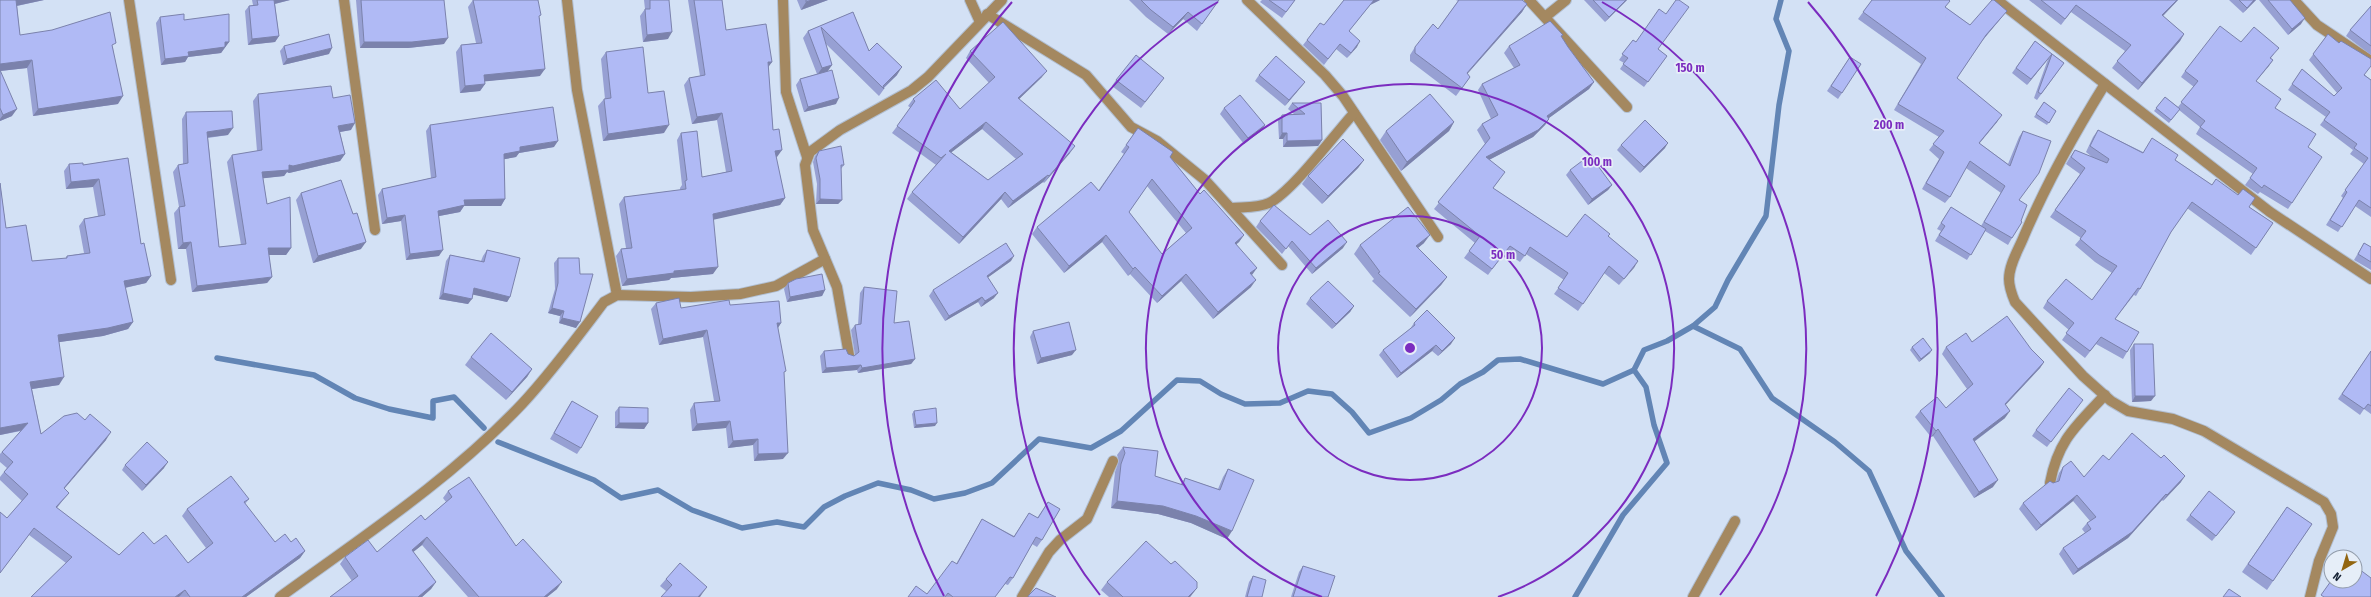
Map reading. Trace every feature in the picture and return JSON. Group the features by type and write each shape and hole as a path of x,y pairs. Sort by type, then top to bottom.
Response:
{"street":[{"path":"129,0 171,280"},
{"path":"344,0 375,230"},
{"path":"567,0 577,90 617,295"},
{"path":"783,0 786,92 807,157 805,165 813,230 838,287 849,354"},
{"path":"970,0 980,22"},
{"path":"807,157 840,130 912,90 928,77 1002,0"},
{"path":"1247,0 1325,75 1354,113 1438,236"},
{"path":"1529,0 1628,107"},
{"path":"1545,17 1566,0"},
{"path":"1997,0 2190,148 2270,212 2371,279"},
{"path":"2294,0 2317,25 2371,61"},
{"path":"988,14 1086,76 1131,126 1157,141 1178,157 1232,208 1282,265"},
{"path":"2105,84 2062,155 2035,210 2014,261 2009,278 2011,292 2015,302 2083,376 2105,395 2128,411 2173,419 2204,431 2324,502 2331,514 2333,526 2319,561 2310,597"},
{"path":"1232,208 1260,206 1270,202 1307,167 1354,113"},
{"path":"280,597 426,491 471,453 523,403 604,302 617,295 691,297 740,294 776,286 825,259"},
{"path":"2050,483 2055,460 2063,443 2105,395"},
{"path":"1022,597 1049,552 1060,540 1087,519 1113,461"},
{"path":"1694,597 1735,521"}],"building":[{"path":"0,0 16,0 20,35 52,30 110,12 116,43 112,45 123,96 38,109 32,60 0,64"},
{"path":"257,0 274,0 279,36 252,39 249,6 258,5"},
{"path":"361,0 444,0 448,38 412,42 364,42"},
{"path":"473,0 538,0 541,15 539,16 545,69 484,75 485,84 465,86 461,45 482,43"},
{"path":"650,0 669,0 672,32 647,35 645,9 650,9"},
{"path":"694,0 722,0 726,30 766,24 772,62 768,62 773,130 779,129 782,150 775,151 785,198 713,214 718,267 674,271 674,273 627,279 621,249 632,248 624,197 686,189 685,181 687,180 681,133 697,131 702,177 732,171 722,113 697,117 689,78 705,75"},
{"path":"1141,0 1219,0 1202,24 1188,12 1173,27"},
{"path":"1269,0 1295,0 1286,12"},
{"path":"1344,0 1374,0 1349,31 1360,41 1351,53 1340,44 1328,59 1307,40 1320,23 1324,25"},
{"path":"1459,0 1522,0 1527,4 1467,73 1470,77 1462,88 1415,53 1415,47 1433,24 1438,29"},
{"path":"1593,0 1626,0 1609,17"},
{"path":"1676,0 1679,0 1689,7 1658,49 1667,56 1648,82 1623,64 1628,58 1622,54 1633,40 1636,42 1659,9 1666,14"},
{"path":"1872,0 1949,0 1950,1 1945,7 1970,25 1992,0 2007,11 1986,35 1957,78 2002,115 1979,143 2010,166 2023,131 2051,141 2039,173 2019,200 2027,205 2021,221 2022,222 2012,238 1984,222 2005,186 1970,161 1950,197 1926,183 1944,152 1933,144 1944,131 1898,104 1926,58 1863,12"},
{"path":"2041,0 2177,0 2162,15 2184,34 2142,83 2117,61 2131,45 2076,5 2065,19"},
{"path":"2239,0 2254,0 2247,8"},
{"path":"2268,0 2290,0 2305,18 2292,29"},
{"path":"2371,6 2371,46 2350,30"},
{"path":"853,12 869,51 877,43 902,67 883,86 884,89 821,27 832,65 822,68 808,31"},
{"path":"184,14 184,20 229,14 229,42 225,42 225,47 188,52 189,56 165,59 160,17"},
{"path":"1550,21 1563,35 1561,36 1568,47 1594,82 1547,116 1549,119 1538,130 1486,157 1505,172 1493,188 1567,237 1585,214 1610,234 1608,236 1638,261 1624,279 1609,266 1583,304 1558,288 1568,273 1530,247 1525,256 1510,246 1492,269 1469,251 1480,236 1438,202 1490,138 1482,124 1498,115 1482,84 1520,65 1509,46"},
{"path":"1003,22 1047,71 1018,98 1075,146 1049,176 1048,175 1013,201 1005,192 963,237 912,192 946,154 941,158 897,126 915,101 913,99 936,80 960,109 995,77 970,51","holes":["986,122 1023,154 988,180 949,151"]},
{"path":"2220,26 2241,42 2254,27 2279,48 2270,58 2273,60 2256,81 2281,99 2275,108 2316,134 2308,147 2322,157 2292,203 2264,185 2262,188 2250,178 2257,168 2200,127 2205,121 2181,102 2198,81 2185,71"},
{"path":"329,34 332,48 287,59 284,46"},
{"path":"2328,34 2339,43 2341,41 2371,59 2371,66 2364,75 2371,80 2371,208 2359,200 2342,227 2330,220 2347,192 2345,190 2368,158 2354,148 2357,144 2324,120 2330,112 2292,84 2302,69 2334,96 2342,88 2313,54"},
{"path":"2035,41 2052,54 2031,79 2016,68"},
{"path":"643,47 648,93 664,91 669,125 608,134 604,99 611,98 606,52"},
{"path":"2052,54 2064,63 2041,94 2038,92"},
{"path":"1136,55 1164,78 1145,102 1116,80"},
{"path":"1276,56 1305,82 1289,100 1259,75"},
{"path":"1850,57 1861,64 1842,93 1831,86"},
{"path":"0,70 17,109 3,115 0,108"},
{"path":"832,70 839,98 808,107 800,79"},
{"path":"331,86 333,98 350,95 355,123 338,126 345,154 293,166 289,165 289,170 262,172 267,204 290,197 291,248 268,248 272,277 197,286 191,242 183,243 179,207 185,206 178,165 188,163 186,112 232,111 233,128 207,132 219,247 246,244 232,155 262,150 258,94"},
{"path":"1430,94 1454,122 1407,162 1386,131"},
{"path":"1240,95 1265,125 1248,138 1224,108"},
{"path":"2165,97 2180,109 2171,120 2156,108"},
{"path":"2044,102 2056,111 2049,123 2036,114"},
{"path":"1292,103 1321,103 1322,140 1287,141 1287,133 1282,133 1282,115 1305,114"},
{"path":"553,107 558,141 520,147 520,151 504,154 505,199 464,200 465,205 438,211 443,250 410,254 405,215 387,218 382,189 436,177 430,125"},
{"path":"1645,120 1668,143 1644,167 1621,145"},
{"path":"1138,128 1173,152 1170,157 1200,194 1204,190 1244,235 1235,243 1257,268 1250,273 1256,280 1218,312 1186,274 1162,296 1135,267 1133,269 1106,235 1069,266 1037,227 1091,182 1099,191 1129,147 1126,145","holes":["1152,179 1192,228 1162,254 1129,212"]},
{"path":"2098,130 2143,153 2152,138 2178,155 2175,160 2212,185 2216,179 2238,195 2243,189 2255,198 2249,207 2273,223 2256,248 2192,202 2171,232 2140,289 2138,288 2115,319 2139,332 2127,352 2101,337 2090,351 2066,333 2074,323 2047,301 2066,279 2092,300 2117,266 2099,255 2080,239 2086,231 2055,210 2085,168 2071,157 2075,150 2107,163 2109,159 2090,146"},
{"path":"1343,139 1364,160 1328,196 1308,176"},
{"path":"841,146 844,165 841,165 842,200 820,199 820,179 816,158 819,151"},
{"path":"1590,155 1612,185 1592,199 1570,170"},
{"path":"128,158 141,244 144,243 151,276 124,281 133,322 108,328 58,335 64,377 30,382 41,434 64,416 77,413 85,420 90,414 111,432 64,488 69,493 56,507 119,555 143,532 154,544 166,535 188,563 213,543 187,509 231,476 249,499 244,502 275,542 285,534 291,542 296,538 305,551 242,597 190,597 185,590 175,597 31,597 72,557 34,528 0,573 0,512 7,518 28,494 4,472 13,462 2,452 28,423 0,428 0,183 6,228 26,225 32,261 67,258 67,256 90,253 84,219 105,215 99,179 71,182 69,164 83,163 83,165"},
{"path":"341,180 353,214 357,213 366,242 318,256 301,193"},
{"path":"1274,205 1310,235 1328,220 1347,242 1316,268 1292,241 1286,249 1260,221"},
{"path":"1408,207 1430,235 1416,246 1447,277 1416,309 1378,273 1380,272 1360,245"},
{"path":"1951,207 1986,229 1971,255 1939,235 1945,226 1941,223"},
{"path":"1006,243 1014,256 987,276 998,293 985,301 982,297 949,316 933,290"},
{"path":"2364,243 2371,247 2371,262 2358,254"},
{"path":"487,250 520,258 510,297 474,288 472,299 443,293 450,255 484,262"},
{"path":"558,258 579,258 580,274 593,274 580,322 562,318 564,311 552,308 558,283"},
{"path":"822,274 825,290 790,297 788,283 796,279"},
{"path":"1328,281 1354,306 1336,324 1310,298"},
{"path":"864,287 897,291 894,323 909,321 915,359 862,368 861,365 826,368 824,351 846,349 848,354 854,356 859,352 855,325 861,324"},
{"path":"679,298 681,308 729,300 730,305 779,301 781,323 777,323 786,371 784,372 788,453 758,454 758,439 733,441 730,421 697,424 694,403 720,401 707,330 663,339 656,303"},
{"path":"1427,310 1455,338 1442,351 1436,345 1401,373 1383,350 1415,325 1414,323"},
{"path":"2007,316 2031,349 2044,362 2005,404 2010,411 1973,439 1998,480 1979,492 1938,429 1936,431 1920,411 1937,397 1946,408 1973,384 1946,347 1966,333 1972,342"},
{"path":"1069,322 1076,350 1041,358 1033,331"},
{"path":"491,333 532,369 512,392 471,357"},
{"path":"1923,338 1932,350 1921,359 1912,347"},
{"path":"2134,344 2153,344 2155,396 2135,396"},
{"path":"2371,351 2371,406 2368,404 2364,409 2342,394"},
{"path":"2069,388 2083,400 2051,442 2036,430"},
{"path":"572,401 598,416 581,448 554,433"},
{"path":"619,407 648,408 648,423 619,423"},
{"path":"936,408 937,423 916,425 914,411"},
{"path":"2132,433 2161,458 2164,455 2185,476 2167,495 2166,494 2132,532 2078,569 2063,548 2091,529 2087,523 2096,517 2077,495 2041,525 2023,503 2050,481 2053,483 2059,481 2063,467 2071,461 2084,477 2103,455 2109,460"},
{"path":"147,442 168,462 146,485 125,465"},
{"path":"1123,447 1158,451 1155,476 1183,485 1185,478 1220,490 1228,469 1254,480 1232,531 1196,516 1163,506 1117,501 1121,464 1125,453"},
{"path":"469,477 516,546 523,539 562,582 544,597 479,597 427,537 412,550 436,582 418,597 330,597 358,576 345,557 368,540 377,552 421,515 425,520 452,497 448,491"},
{"path":"2209,491 2235,512 2216,536 2190,515"},
{"path":"1048,502 1060,509 1042,540 1036,537 1013,578 1010,577 995,597 953,597 948,593 945,597 908,597 916,586 927,594 952,561 957,564 982,519 1014,537 1029,513 1038,518"},
{"path":"2287,507 2312,524 2273,581 2248,564"},
{"path":"1146,541 1171,564 1175,561 1197,582 1197,588 1188,597 1123,597 1107,582"},
{"path":"680,563 707,587 698,597 661,597 672,585 666,579"},
{"path":"1303,566 1335,576 1328,597 1293,597"},
{"path":"2363,572 2371,578 2371,597 2324,597 2321,595 2325,589 2363,589"},
{"path":"1253,576 1266,580 1262,597 1247,597"},
{"path":"1036,588 1056,597 1028,597"},
{"path":"2229,589 2241,597 2223,597"}],"waterway":[{"path":"1575,597 1623,515 1667,463 1654,425 1646,387 1634,370 1644,350 1667,341 1693,326 1715,307 1728,280 1766,216 1779,105 1789,51 1776,19 1781,0"},
{"path":"1693,326 1740,349 1772,398 1835,442 1869,471 1906,551 1942,597"},
{"path":"217,358 314,375 355,398 389,409 433,418 433,401 454,397 484,428"},
{"path":"498,442 594,480 621,498 658,490 692,510 742,528 777,522 804,527 824,507 845,496 878,483 911,490 934,499 965,493 992,483 1039,439 1091,448 1121,431 1177,380 1200,381 1221,394 1245,404 1280,403 1308,391 1332,394 1352,412 1369,433 1411,418 1441,400 1460,384 1483,372 1498,360 1520,359 1603,384 1634,370"}]}
